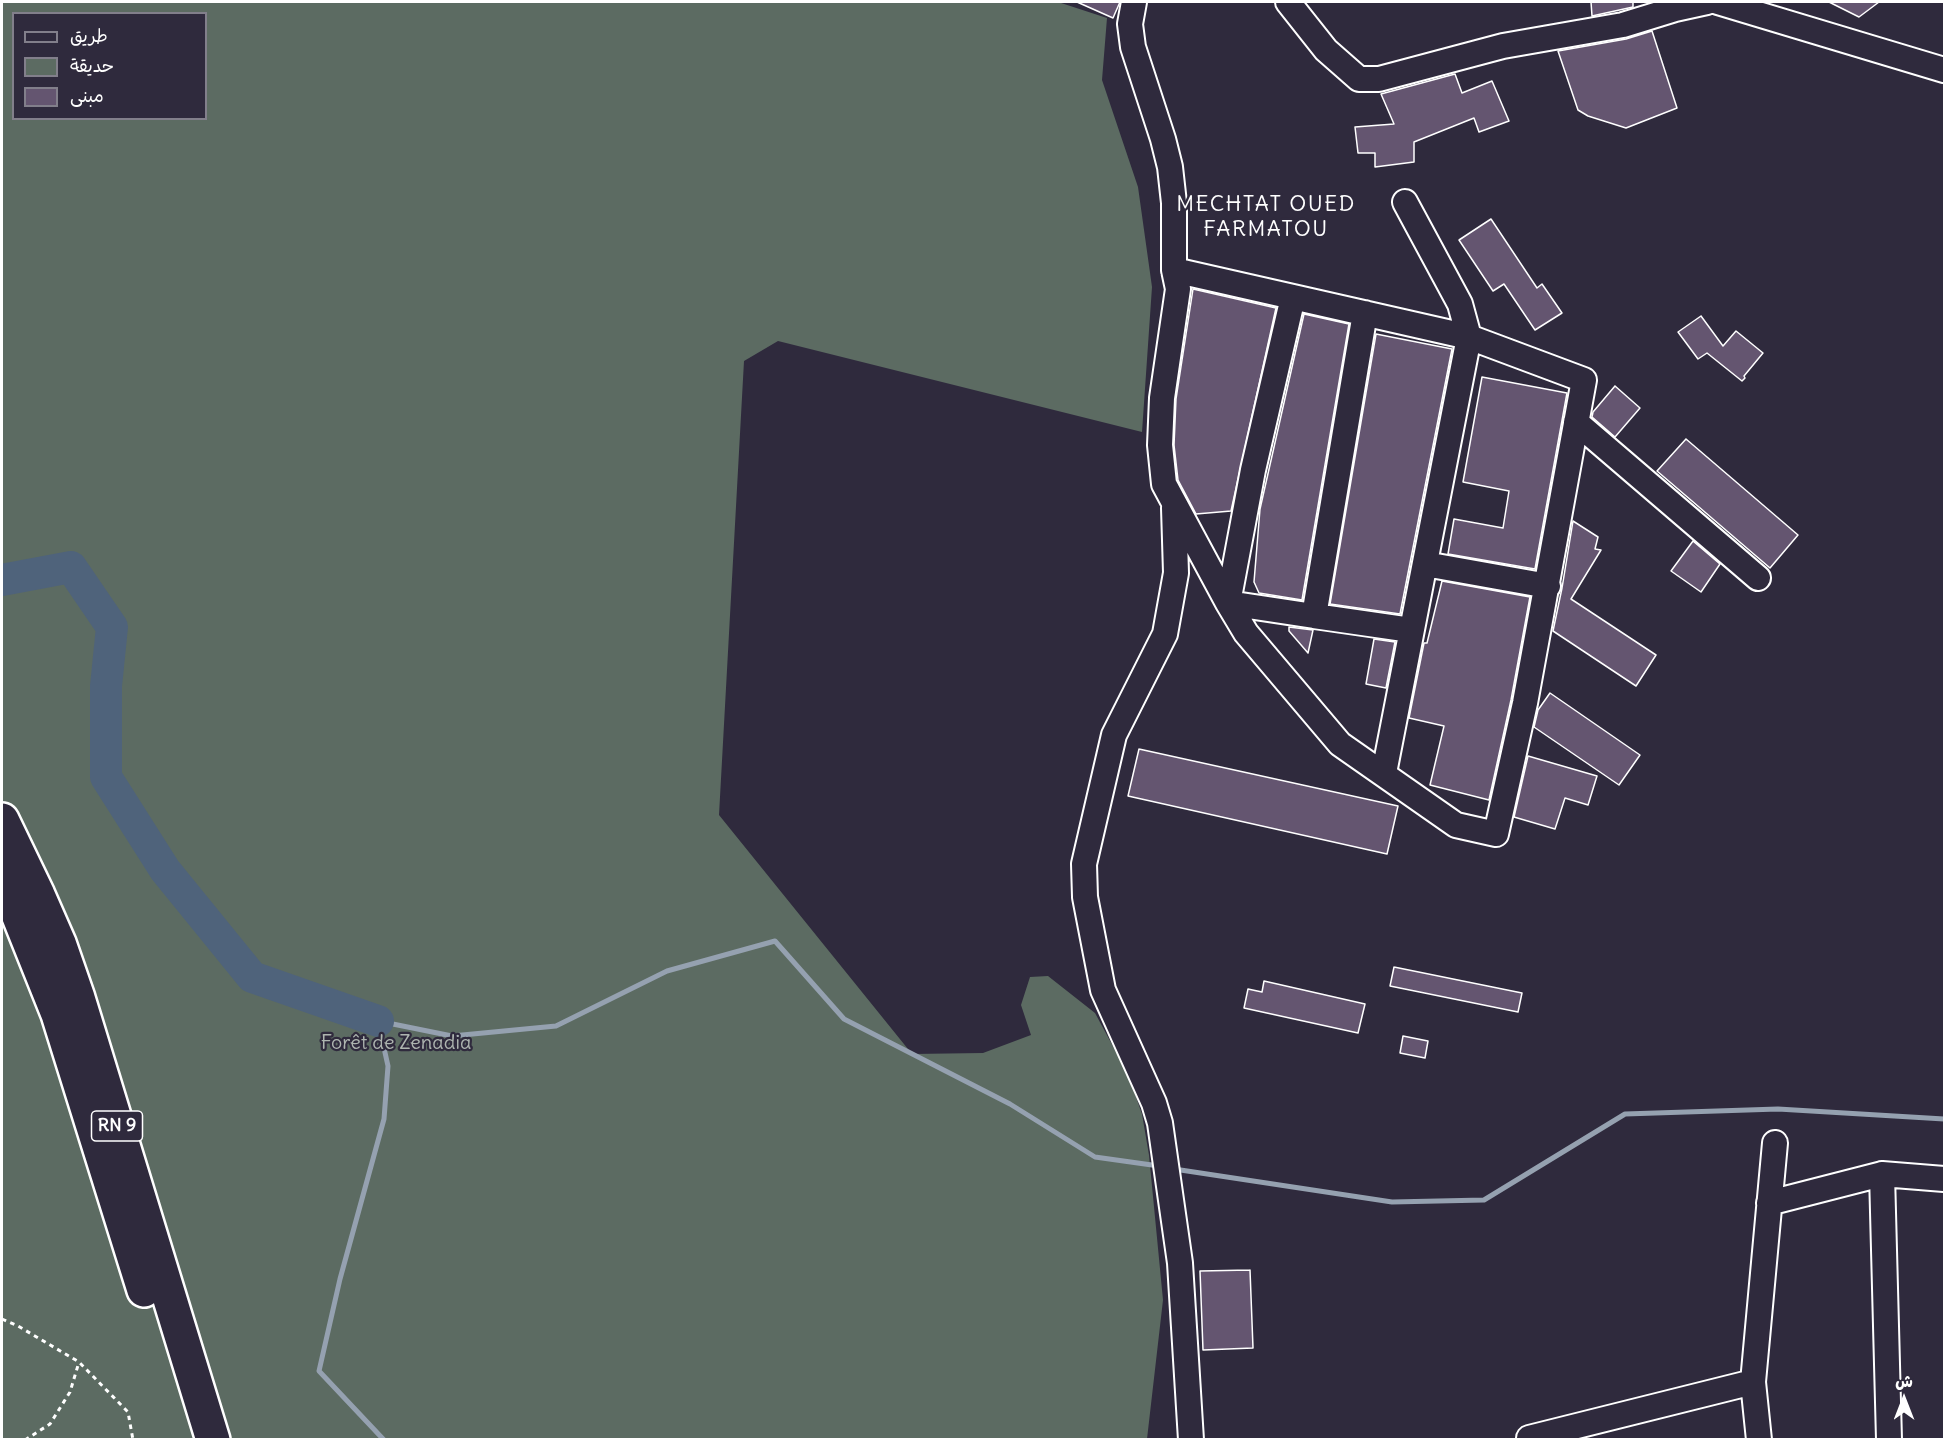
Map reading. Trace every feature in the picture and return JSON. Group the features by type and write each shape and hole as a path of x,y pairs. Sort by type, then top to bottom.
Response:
{"highway":[{"name":"RN 9","path":"2,820 59,943 78,998 213,1440"},
{"name":"RN 9","path":"2,874 58,1014 171,1374 189,1440"}],"street":[{"path":"1134,2 1130,24 1133,47 1170,167 1174,204 1174,270 1178,289 1161,398 1160,445 1164,484 1246,633 1340,744 1384,772 1456,825 1496,834 1548,586 1584,380 1469,337 1174,270"},
{"path":"1288,2 1326,50 1359,80 1379,79 1503,46 1623,25 1707,2"},
{"path":"1718,2 1944,70"},
{"path":"1384,772 1469,337 1460,304 1404,202"},
{"path":"1228,603 1254,470 1293,297"},
{"path":"1314,616 1365,313"},
{"path":"1576,422 1758,578"},
{"path":"1174,503 1176,573 1165,634 1114,735 1084,864 1085,897 1103,990 1154,1103 1160,1123 1180,1263 1191,1440"},
{"path":"1425,564 1548,586"},
{"path":"1228,603 1412,630"},
{"path":"1759,1440 1753,1382 1775,1143"},
{"path":"1770,1203 1882,1174 1944,1179"},
{"path":"1882,1174 1889,1440"},
{"path":"1529,1440 1529,1438 1753,1382"}],"path":[{"path":"2,1319 79,1362 128,1412 133,1440"},
{"path":"25,1440 50,1424 70,1392 79,1362"}],"green space":[{"name":"Forêt de Zenadia","path":"2,2 1058,2 1107,18 1102,80 1138,187 1152,287 1142,432 778,341 744,361 719,815 912,1054 983,1053 1031,1035 1021,1005 1030,977 1048,976 1095,1013 1128,1074 1142,1114 1149,1155 1163,1300 1147,1439 2,1440"}],"building":[{"path":"1077,2 1120,2 1113,18"},
{"path":"1591,2 1633,2 1633,7 1592,16"},
{"path":"1829,2 1879,2 1859,17"},
{"path":"1652,31 1677,108 1626,128 1588,116 1578,110 1558,51 1626,39"},
{"path":"1455,74 1462,93 1492,81 1509,121 1479,132 1474,118 1414,142 1414,162 1375,167 1375,153 1358,153 1355,127 1394,124 1381,94"},
{"path":"1491,219 1537,288 1542,284 1562,313 1535,330 1504,284 1493,291 1459,240"},
{"path":"1193,289 1276,308 1231,511 1196,514 1178,480 1174,445 1176,399"},
{"path":"1304,314 1349,324 1302,600 1259,593 1254,582 1260,509"},
{"path":"1701,316 1723,346 1736,331 1763,353 1742,381 1707,353 1698,359 1678,332"},
{"path":"1376,334 1452,349 1400,614 1330,604"},
{"path":"1482,377 1567,393 1535,569 1448,554 1454,519 1503,528 1509,491 1463,482"},
{"path":"1615,386 1640,408 1615,437 1592,417 1593,412"},
{"path":"1686,439 1798,535 1770,568 1657,471"},
{"path":"1573,521 1598,537 1595,549 1601,550 1571,599 1656,655 1636,686 1553,631"},
{"path":"1693,541 1720,564 1701,592 1671,571"},
{"path":"1442,581 1530,597 1489,800 1430,785 1444,726 1409,718 1424,643 1427,643"},
{"path":"1289,627 1313,630 1308,653 1289,631"},
{"path":"1374,639 1395,642 1386,688 1366,684"},
{"path":"1550,693 1640,755 1619,785 1534,727 1538,710"},
{"path":"1139,749 1398,806 1387,854 1128,796"},
{"path":"1528,756 1597,776 1588,805 1565,798 1555,829 1514,817"},
{"path":"1394,967 1522,993 1518,1012 1390,986"},
{"path":"1264,981 1365,1004 1358,1033 1244,1008 1248,989 1262,992"},
{"path":"1403,1036 1428,1041 1425,1058 1400,1053"},
{"path":"1250,1270 1253,1348 1203,1350 1200,1271"}],"waterway":[{"path":"2,580 71,567 112,627 106,686 106,777 165,870 252,977 378,1021"},
{"path":"384,1440 319,1371 340,1279 384,1119 388,1066 378,1021 452,1036 556,1026 667,971 775,941 844,1019 1010,1104 1095,1157 1159,1166"},
{"path":"1174,1169 1392,1202 1484,1200 1625,1114 1778,1109 1944,1119"}],"district":[{"name":"MECHTAT OUED FARMATOU","path":"1266,218"}]}
